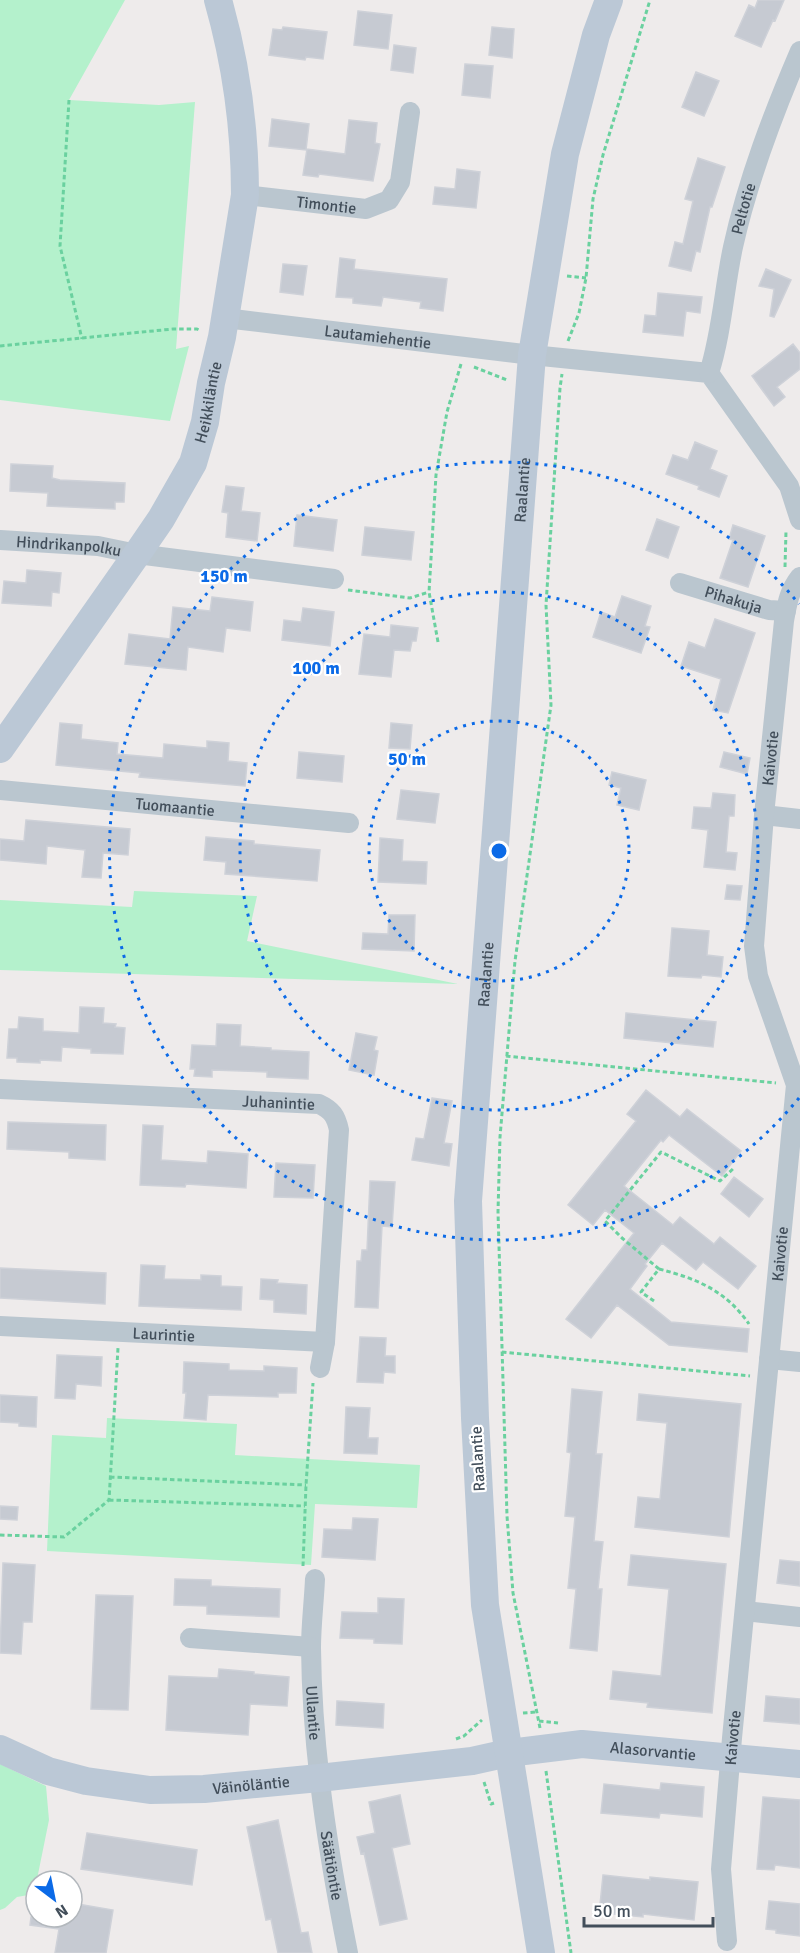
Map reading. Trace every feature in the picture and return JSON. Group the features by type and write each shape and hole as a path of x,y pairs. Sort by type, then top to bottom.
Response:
{"street":[{"name":"Heikkiläntie","path":"0,749 161,519 193,463 205,422 211,383 224,328 244,195 245,172 240,109 226,29 218,0"},
{"name":"Raalantie","path":"541,1953 485,1605 475,1418 468,1201 532,355 565,154 596,35 609,0"},
{"name":"Peltotie","path":"709,373 717,347 733,247 746,200 770,123 800,51"},
{"name":"Timontie","path":"244,195 366,209 388,200 400,182 410,112"},
{"name":"Lautamiehentie","path":"224,328 463,347 532,355"},
{"path":"532,355 709,373 789,486 793,523"},
{"name":"Hindrikanpolku","path":"0,540 98,546 137,554 334,579"},
{"name":"Kaivotie","path":"727,1941 721,1869 730,1757 798,1085 758,976 754,946 764,815 786,611 793,586 792,573"},
{"name":"Pihakuja","path":"680,583 769,610 786,611"},
{"name":"Tuomaantie","path":"0,790 349,823"},
{"path":"764,815 800,819"},
{"name":"Juhanintie","path":"0,1089 319,1104 330,1109 336,1117 339,1130 325,1342 320,1368"},
{"name":"Laurintie","path":"0,1326 325,1342"},
{"path":"768,1368 800,1362"},
{"name":"Ullantie","path":"315,1579 311,1647 319,1778"},
{"path":"745,1611 800,1617"},
{"path":"190,1638 311,1647"},
{"name":"Alasorvantie","path":"508,1753 582,1744 800,1764"},
{"name":"Väinöläntie","path":"0,1749 48,1771 86,1781 150,1790 204,1789 319,1778 472,1761 508,1753"},
{"name":"Säätiöntie","path":"319,1778 323,1818 348,1953"}],"path":[{"path":"539,1721 513,1593 507,1516 498,1212 500,1137 515,961 551,705 546,605 560,388 567,343 579,313 586,278 593,199 603,155 650,0"},
{"path":"69,100 60,246 82,339"},
{"path":"564,275 586,278"},
{"path":"0,346 173,329 197,329 207,335 224,328"},
{"path":"438,642 429,592 436,475 447,412 461,365 463,347"},
{"path":"472,366 508,381 529,386"},
{"path":"562,379 569,379"},
{"path":"792,573 793,523"},
{"path":"334,579 348,590 410,598 429,592"},
{"path":"506,1056 798,1085"},
{"path":"735,1167 720,1181 661,1152 605,1221 622,1239 659,1269 690,1277 715,1290 738,1308 749,1324"},
{"path":"654,1301 641,1292 659,1269"},
{"path":"109,1500 119,1331"},
{"path":"502,1352 768,1368"},
{"path":"110,1477 306,1485"},
{"path":"0,1535 64,1537 109,1500 305,1506"},
{"path":"454,1740 464,1736 484,1717 536,1712"},
{"path":"549,1794 570,1953"}],"green space":[{"path":"0,0 125,0 69,100 159,105 195,102 176,349 189,346 170,421 0,400"},
{"path":"134,891 257,896 247,941 458,984 0,970 0,900 132,907"},
{"path":"107,1418 237,1424 235,1455 420,1465 417,1508 315,1504 311,1565 47,1551 52,1435 106,1438"},
{"path":"0,1764 46,1786 49,1820 39,1869 24,1869 24,1896 17,1897 0,1910"}],"building":[{"path":"758,0 784,0 761,47 735,36 749,5 755,8"},
{"path":"358,11 392,15 388,49 354,45"},
{"path":"283,27 327,32 323,59 306,57 305,60 269,55 273,29 282,30"},
{"path":"492,27 514,29 512,58 489,55"},
{"path":"394,45 416,48 413,73 391,70"},
{"path":"465,64 493,66 490,98 462,95"},
{"path":"696,72 719,81 704,116 682,107"},
{"path":"272,119 309,124 306,150 269,146"},
{"path":"349,120 377,123 375,143 380,144 373,181 319,174 318,177 303,175 307,149 345,154"},
{"path":"698,158 725,167 712,207 710,207 700,252 696,251 691,271 669,266 675,242 683,244 693,201 685,199"},
{"path":"457,169 480,172 476,208 433,204 435,187 455,189"},
{"path":"340,258 355,260 354,269 447,279 443,311 420,308 421,302 383,297 381,306 353,303 353,298 336,297"},
{"path":"283,264 307,266 303,295 280,292"},
{"path":"766,269 791,280 774,317 770,316 774,289 759,286"},
{"path":"658,293 702,297 700,313 686,311 683,336 643,332 645,315 656,316"},
{"path":"793,344 800,353 800,369 777,387 785,397 774,406 752,376"},
{"path":"695,442 717,451 710,469 727,476 719,497 698,489 699,486 666,474 673,455 688,460"},
{"path":"11,464 53,466 52,478 60,480 125,483 124,502 115,502 115,509 47,506 48,493 10,491"},
{"path":"226,486 244,488 241,511 260,513 257,541 226,537 228,513 222,512"},
{"path":"297,515 337,520 333,551 294,546"},
{"path":"657,519 679,527 668,558 646,550"},
{"path":"733,525 765,536 748,587 720,578 733,540 729,539"},
{"path":"365,527 414,532 411,560 362,555"},
{"path":"27,570 61,573 59,593 52,592 51,606 2,603 4,581 26,583"},
{"path":"622,596 651,606 645,626 650,627 641,653 593,637 601,612 615,617"},
{"path":"212,597 253,602 250,631 226,628 223,652 188,647 186,670 125,664 129,634 170,639 173,607 210,611"},
{"path":"303,608 334,612 330,646 282,640 284,620 301,622"},
{"path":"715,619 755,633 728,713 713,710 721,679 681,666 689,642 705,648"},
{"path":"391,625 418,628 416,641 412,641 410,651 394,650 391,677 359,674 364,634 390,637"},
{"path":"60,723 82,725 81,739 118,743 117,754 163,758 164,744 207,748 207,741 229,743 228,761 247,763 245,786 139,777 140,773 56,765"},
{"path":"391,723 412,725 410,749 389,748"},
{"path":"299,752 344,756 342,782 297,778"},
{"path":"724,752 750,758 747,774 720,767"},
{"path":"612,772 646,780 639,810 617,805 621,788 609,785"},
{"path":"401,790 439,794 435,823 397,819"},
{"path":"713,793 735,795 734,816 729,816 726,852 737,853 735,870 704,867 708,830 692,828 694,807 711,808"},
{"path":"26,820 130,829 128,855 103,853 101,878 82,877 85,850 47,846 46,864 0,860 0,839 24,841"},
{"path":"206,837 320,850 317,881 225,874 226,862 204,860"},
{"path":"380,838 403,840 402,861 427,862 426,884 378,882"},
{"path":"727,885 742,886 740,900 725,899"},
{"path":"389,915 415,915 414,951 362,949 363,933 388,934"},
{"path":"672,928 709,931 707,955 723,957 721,977 668,976"},
{"path":"80,1007 104,1008 103,1023 116,1024 115,1027 125,1028 123,1054 91,1053 91,1049 62,1047 61,1061 17,1062 17,1058 7,1058 9,1029 18,1029 19,1017 43,1019 43,1031 79,1033"},
{"path":"626,1013 716,1022 713,1047 624,1038"},
{"path":"217,1024 241,1025 240,1046 309,1052 308,1079 267,1077 267,1072 212,1070 212,1077 194,1076 195,1069 190,1069 192,1045 216,1046"},
{"path":"356,1033 377,1037 374,1050 378,1051 374,1075 349,1070"},
{"path":"646,1090 680,1117 687,1109 741,1151 722,1176 669,1135 663,1142 661,1140 624,1186 673,1225 680,1217 714,1244 720,1237 756,1266 738,1289 703,1262 696,1270 662,1243 645,1264 647,1266 630,1289 671,1322 749,1329 747,1352 669,1345 617,1305 591,1338 566,1319 634,1233 605,1210 593,1225 568,1205 636,1121 627,1114"},
{"path":"432,1098 452,1101 444,1143 452,1144 449,1166 412,1160 416,1138 424,1139"},
{"path":"8,1122 106,1125 105,1160 69,1158 69,1152 7,1149"},
{"path":"143,1125 163,1126 161,1160 207,1163 208,1151 248,1154 246,1188 186,1184 185,1187 140,1185"},
{"path":"276,1163 315,1165 313,1198 274,1197"},
{"path":"734,1177 763,1199 749,1217 721,1194"},
{"path":"370,1181 395,1182 392,1227 382,1226 378,1308 355,1307 357,1261 361,1261 362,1250 367,1250"},
{"path":"141,1265 165,1266 164,1279 201,1280 201,1275 221,1276 221,1286 242,1287 241,1310 139,1306"},
{"path":"0,1268 106,1273 105,1304 0,1298"},
{"path":"261,1279 278,1280 277,1283 307,1285 306,1314 274,1312 274,1300 260,1299"},
{"path":"360,1337 386,1338 385,1356 395,1356 395,1373 384,1372 383,1383 357,1382"},
{"path":"57,1355 102,1357 101,1386 76,1384 75,1399 55,1398"},
{"path":"184,1362 229,1364 229,1370 264,1371 264,1366 297,1368 296,1393 278,1393 278,1397 208,1395 206,1420 184,1418 186,1393 183,1393"},
{"path":"572,1389 602,1392 596,1454 602,1454 594,1541 603,1542 598,1589 602,1589 597,1651 570,1648 576,1589 568,1588 575,1517 565,1516 571,1453 567,1452"},
{"path":"639,1394 741,1404 729,1537 635,1527 638,1497 660,1499 667,1423 637,1420"},
{"path":"0,1395 37,1397 36,1427 0,1422"},
{"path":"346,1407 370,1408 368,1438 378,1438 377,1454 344,1453"},
{"path":"0,1506 18,1507 17,1520 0,1519"},
{"path":"353,1518 378,1519 375,1560 322,1557 324,1529 352,1530"},
{"path":"631,1555 726,1564 712,1713 647,1707 648,1703 610,1699 613,1671 661,1676 669,1589 628,1585"},
{"path":"780,1560 800,1562 800,1586 777,1583"},
{"path":"3,1563 35,1565 32,1622 23,1622 21,1654 0,1653"},
{"path":"175,1579 211,1580 211,1586 280,1589 279,1617 207,1614 207,1606 174,1605"},
{"path":"96,1595 133,1596 128,1710 91,1709"},
{"path":"378,1598 404,1599 402,1644 374,1643 374,1639 340,1638 342,1612 378,1613"},
{"path":"219,1669 289,1677 287,1706 250,1704 248,1735 166,1730 169,1676 218,1678"},
{"path":"766,1696 800,1699 800,1724 764,1721"},
{"path":"337,1701 384,1704 383,1728 336,1725"},
{"path":"661,1783 704,1787 702,1817 660,1813 659,1818 601,1813 604,1784 660,1790"},
{"path":"400,1795 410,1844 392,1848 407,1919 380,1925 364,1853 361,1854 357,1837 375,1833 369,1802"},
{"path":"763,1797 800,1800 800,1868 775,1865 774,1870 757,1869"},
{"path":"278,1820 301,1933 308,1932 312,1953 278,1953 271,1919 266,1920 247,1827"},
{"path":"87,1833 197,1850 192,1885 81,1869"},
{"path":"603,1875 698,1882 694,1920 643,1914 643,1917 604,1913 605,1906 600,1905"},
{"path":"769,1901 800,1904 800,1936 776,1933 776,1930 766,1929"},
{"path":"84,1905 113,1910 106,1953 55,1953 59,1929 84,1929"}]}
